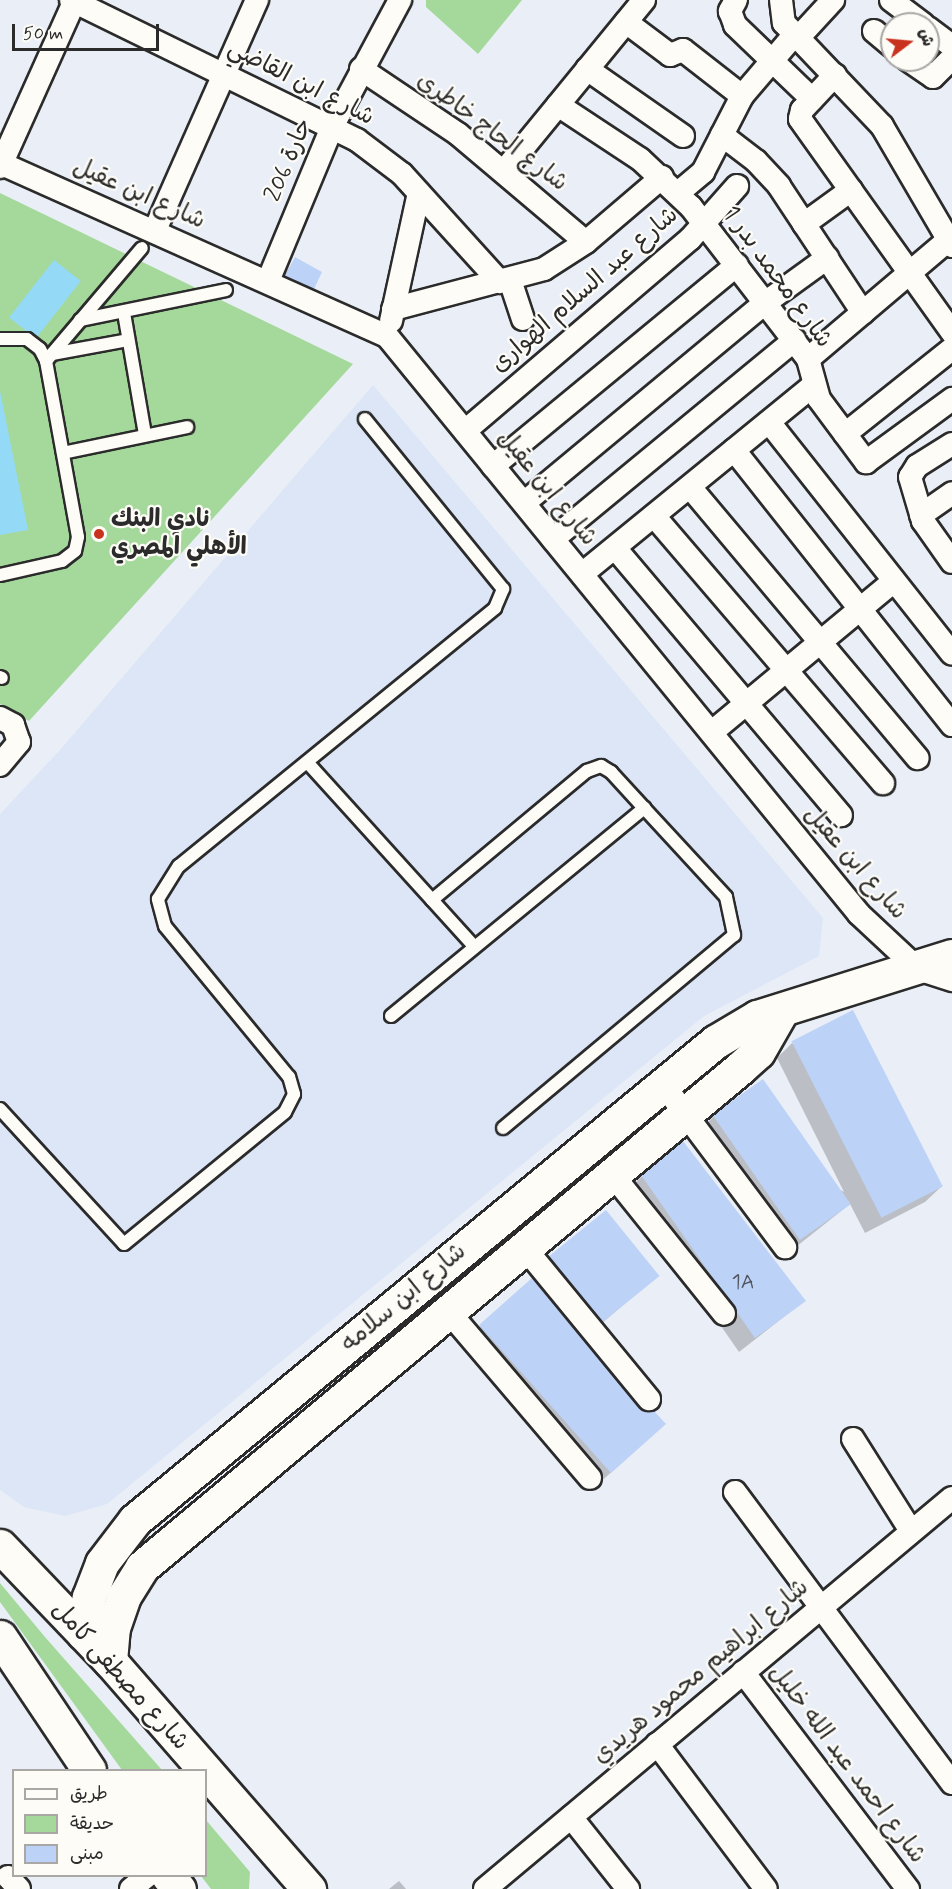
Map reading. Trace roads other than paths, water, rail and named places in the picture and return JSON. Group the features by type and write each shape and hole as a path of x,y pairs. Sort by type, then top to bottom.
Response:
{"street":[{"path":"148,239 257,0"},
{"name":"حارة 206","path":"268,281 333,125 400,0"},
{"path":"504,171 644,0"},
{"path":"736,0 730,18 812,99"},
{"path":"781,0 781,13 796,36 882,126 951,241 808,359"},
{"path":"678,193 703,172 742,96 796,36 833,0"},
{"path":"891,0 916,12"},
{"path":"1,165 74,1"},
{"name":"شارع ابن القاضي","path":"74,1 333,125 380,156 505,281"},
{"path":"626,22 670,55 683,50 742,96"},
{"path":"874,31 880,36"},
{"name":"شارع الحاج خاطرى","path":"361,69 504,171 586,242"},
{"path":"587,69 683,136"},
{"path":"923,72 929,77 947,73"},
{"path":"835,75 812,99 800,119 952,332"},
{"name":"شارع محمد بدر 1","path":"558,105 662,177 704,222 808,359 819,399 863,459 870,462 952,399"},
{"path":"722,135 768,173 863,313"},
{"name":"شارع ابن عقيل","path":"1,165 148,239 268,281 387,336 859,914 918,969 952,980"},
{"path":"393,309 544,269 586,242 662,177"},
{"name":"شارع عبد السلام الهوارى","path":"465,431 690,239 737,186"},
{"path":"804,224 851,190"},
{"path":"387,336 419,193"},
{"path":"524,503 765,303 827,258"},
{"path":"493,466 737,265"},
{"path":"505,281 522,320"},
{"path":"553,539 794,340"},
{"path":"844,434 952,349"},
{"path":"582,574 814,385"},
{"path":"769,422 952,654"},
{"path":"952,444 917,466 910,477 921,515 952,562"},
{"path":"734,450 952,725"},
{"path":"690,487 917,758"},
{"path":"921,515 952,492"},
{"path":"654,516 883,783"},
{"path":"615,548 841,815"},
{"path":"712,732 894,581"},
{"path":"0,718 17,730 16,747 0,765"},
{"name":"شارع ابن سلامه","path":"83,1633 89,1597 102,1563 135,1520 734,1028 826,994 918,969 952,957"},
{"name":"شارع ابن سلامه","path":"110,1661 113,1628 124,1596 142,1568 758,1052 781,1012"},
{"path":"663,1084 785,1247"},
{"path":"612,1174 724,1314"},
{"path":"524,1247 649,1399"},
{"path":"448,1311 590,1478"},
{"path":"853,1439 911,1531"},
{"path":"735,1492 952,1783"},
{"name":"شارع ابراهيم محمود هريدي","path":"487,1888 952,1498"},
{"name":"شارع مصطفى كامل","path":"0,1546 110,1661 204,1769"},
{"path":"8,1656 88,1769"},
{"name":"شارع احمد عبد الله خليل","path":"743,1672 908,1889"},
{"path":"657,1744 766,1889"},
{"name":"شارع مصطفى كامل","path":"207,1772 309,1889"},
{"path":"571,1817 628,1889"},
{"path":"131,1889 145,1877"},
{"path":"170,1877 179,1889"}],"lane":[{"path":"49,358 148,239"},
{"path":"80,320 124,313 226,290"},
{"path":"124,313 145,435"},
{"path":"0,339 27,339 49,358 78,544 62,561 0,575"},
{"path":"49,358 128,340"},
{"path":"0,1109 124,1244 285,1112 294,1094 289,1077 165,927 158,900 179,866 495,608 502,589 365,419"},
{"path":"63,453 187,427"},
{"path":"307,762 474,946"},
{"path":"432,900 586,771 601,766 611,772 726,897 734,935 503,1128"},
{"path":"391,1016 644,808"}],"water":[{"path":"54,260 81,281 36,338 9,318"},
{"path":"0,391 28,530 0,535"}],"place":[{"name":"نادي البنك الأهلي المصري","path":"99,534"}]}
